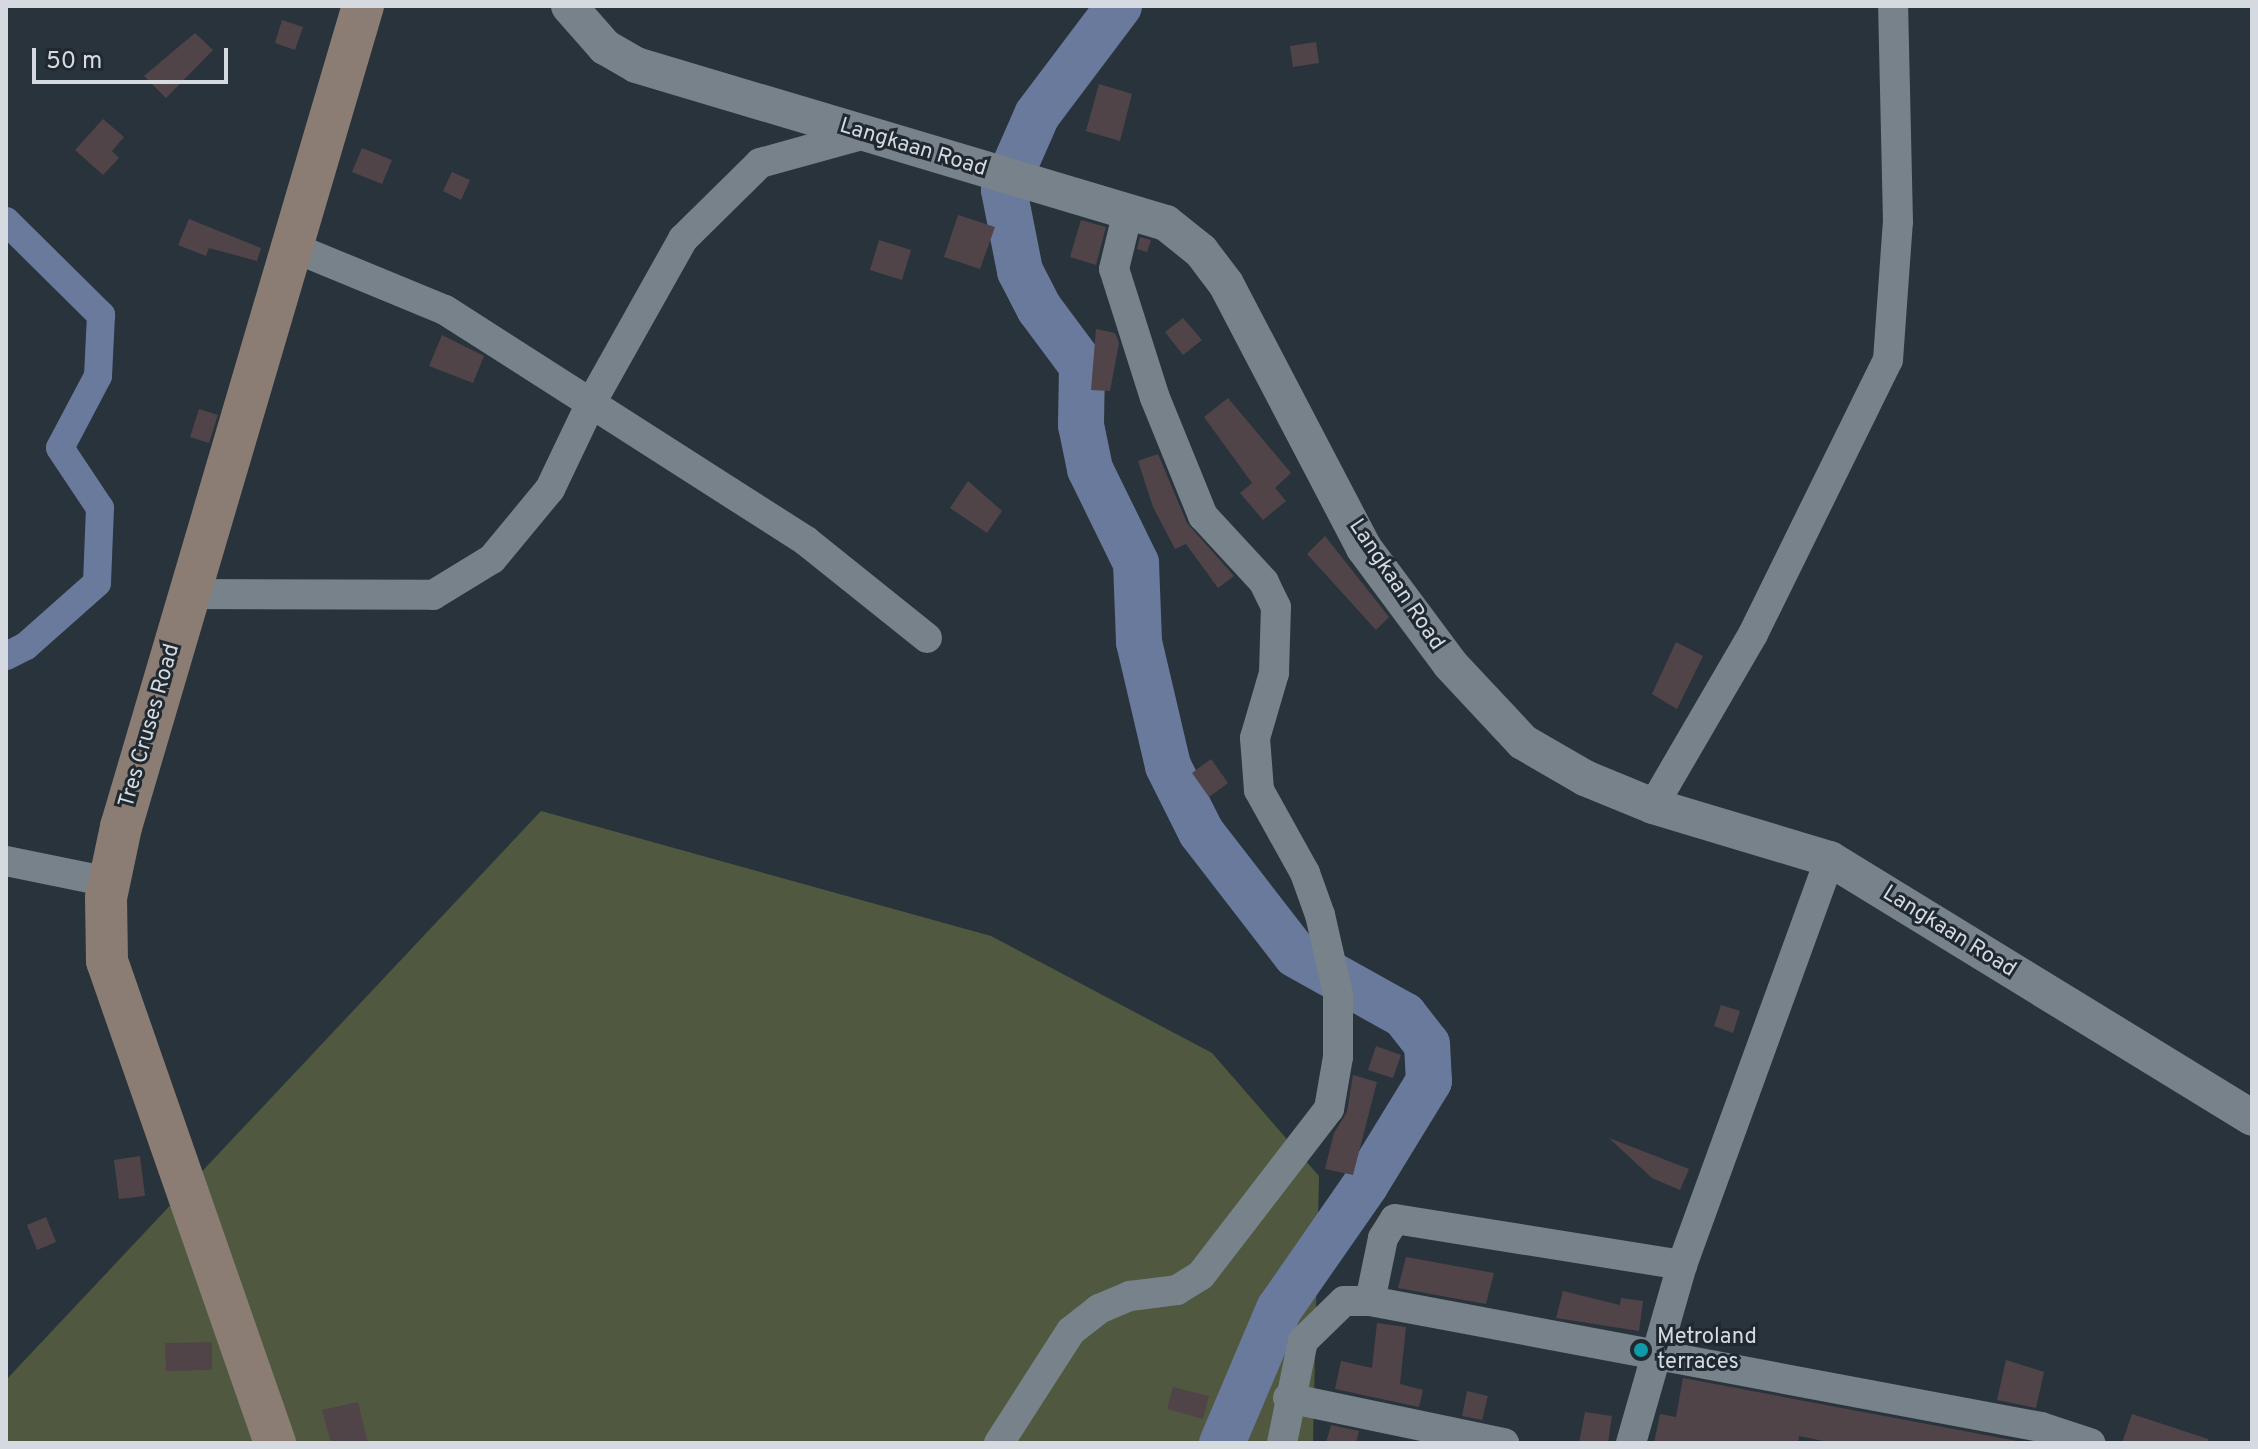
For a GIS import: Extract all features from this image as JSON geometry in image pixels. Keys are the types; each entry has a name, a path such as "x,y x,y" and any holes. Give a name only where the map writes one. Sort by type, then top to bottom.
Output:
{"main road":[{"name":"Tres Cruses Road","path":"275,1443 107,961 109,882 189,594 363,6"}],"street":[{"name":"Langkaan Road","path":"569,6 605,47 636,65 1061,189 1166,223 1201,251 1226,284 1364,548 1450,664 1523,742 1585,778 1653,806 1830,859 2252,1118"},
{"path":"1653,806 1753,634 1888,360 1898,222 1893,6"},
{"path":"189,594 433,595 492,559 550,489 591,403 683,239 760,163 865,134"},
{"path":"999,1443 1071,1331 1099,1309 1130,1296 1177,1290 1201,1275 1329,1109 1338,1057 1338,994 1320,915 1305,873 1259,790 1255,738 1274,673 1276,607 1264,582 1203,516 1155,398 1114,269 1128,211"},
{"path":"292,247 445,310 806,541 927,638"},
{"path":"1631,1443 1660,1354 1682,1265 1830,859"},
{"path":"6,861 109,882"},
{"path":"1370,1301 1383,1238 1395,1219 1682,1265"},
{"path":"1282,1443 1288,1398 1303,1341 1344,1301 1370,1301 1660,1354 2090,1443"},
{"path":"1288,1398 1504,1443"}],"green space":[{"path":"541,811 991,936 1212,1053 1319,1176 1313,1443 6,1443 6,1380"}],"building":[{"path":"282,20 303,27 295,50 275,43"},
{"path":"195,33 213,50 166,98 144,76"},
{"path":"1316,42 1319,63 1293,67 1290,46"},
{"path":"1099,84 1132,94 1120,141 1086,131"},
{"path":"103,119 124,137 112,151 119,158 103,175 75,150"},
{"path":"362,148 392,160 382,184 352,172"},
{"path":"452,172 470,180 461,200 443,191"},
{"path":"958,215 995,227 980,269 944,257"},
{"path":"189,219 261,248 257,261 209,248 206,256 178,245"},
{"path":"1081,220 1106,227 1096,265 1070,257"},
{"path":"1140,237 1151,240 1147,252 1137,249"},
{"path":"879,240 911,250 902,280 870,270"},
{"path":"1183,318 1202,340 1183,355 1165,332"},
{"path":"1096,329 1115,333 1119,343 1110,391 1091,390"},
{"path":"442,335 484,356 473,383 429,366"},
{"path":"1228,398 1291,473 1275,488 1286,501 1263,520 1240,493 1252,483 1204,417"},
{"path":"199,409 218,415 209,443 190,437"},
{"path":"1158,454 1187,523 1234,576 1218,588 1186,544 1175,549 1153,507 1138,461"},
{"path":"968,481 1002,511 987,533 950,508"},
{"path":"1325,536 1389,617 1376,630 1307,554"},
{"path":"1676,642 1703,656 1677,709 1652,694"},
{"path":"1211,759 1228,783 1209,797 1192,773"},
{"path":"1721,1005 1740,1011 1733,1033 1714,1026"},
{"path":"1376,1046 1401,1055 1393,1078 1368,1070"},
{"path":"1353,1075 1377,1082 1353,1175 1325,1169 1334,1133 1347,1112"},
{"path":"1609,1138 1689,1169 1680,1190 1652,1178"},
{"path":"140,1156 145,1196 119,1199 114,1160"},
{"path":"46,1217 56,1242 37,1250 27,1225"},
{"path":"1406,1257 1494,1273 1486,1304 1398,1288"},
{"path":"1563,1291 1620,1305 1621,1298 1643,1301 1639,1331 1556,1318"},
{"path":"1377,1323 1406,1327 1400,1384 1423,1390 1419,1407 1335,1389 1341,1361 1372,1368"},
{"path":"212,1342 212,1370 166,1371 165,1343"},
{"path":"2006,1360 2044,1372 2036,1408 1997,1400"},
{"path":"1683,1378 2028,1443 1833,1443 1799,1436 1798,1443 1654,1443 1660,1414 1676,1417"},
{"path":"1173,1387 1209,1396 1203,1419 1167,1409"},
{"path":"1467,1391 1488,1396 1482,1420 1462,1416"},
{"path":"358,1402 368,1443 331,1443 322,1410"},
{"path":"1585,1412 1612,1416 1608,1443 1579,1443"},
{"path":"2132,1414 2208,1439 2208,1443 2122,1443"},
{"path":"1331,1425 1359,1431 1356,1443 1326,1443"}],"waterway":[{"path":"1119,6 1037,115 1004,190 1020,271 1039,308 1082,366 1081,425 1090,469 1136,563 1139,642 1168,766 1201,832 1296,955 1404,1015 1427,1044 1429,1081 1366,1184 1279,1309 1222,1443"},
{"path":"6,221 101,315 98,376 60,448 100,508 97,583 26,646 6,656"}],"place":[{"name":"Metroland terraces","path":"1641,1350"}]}
